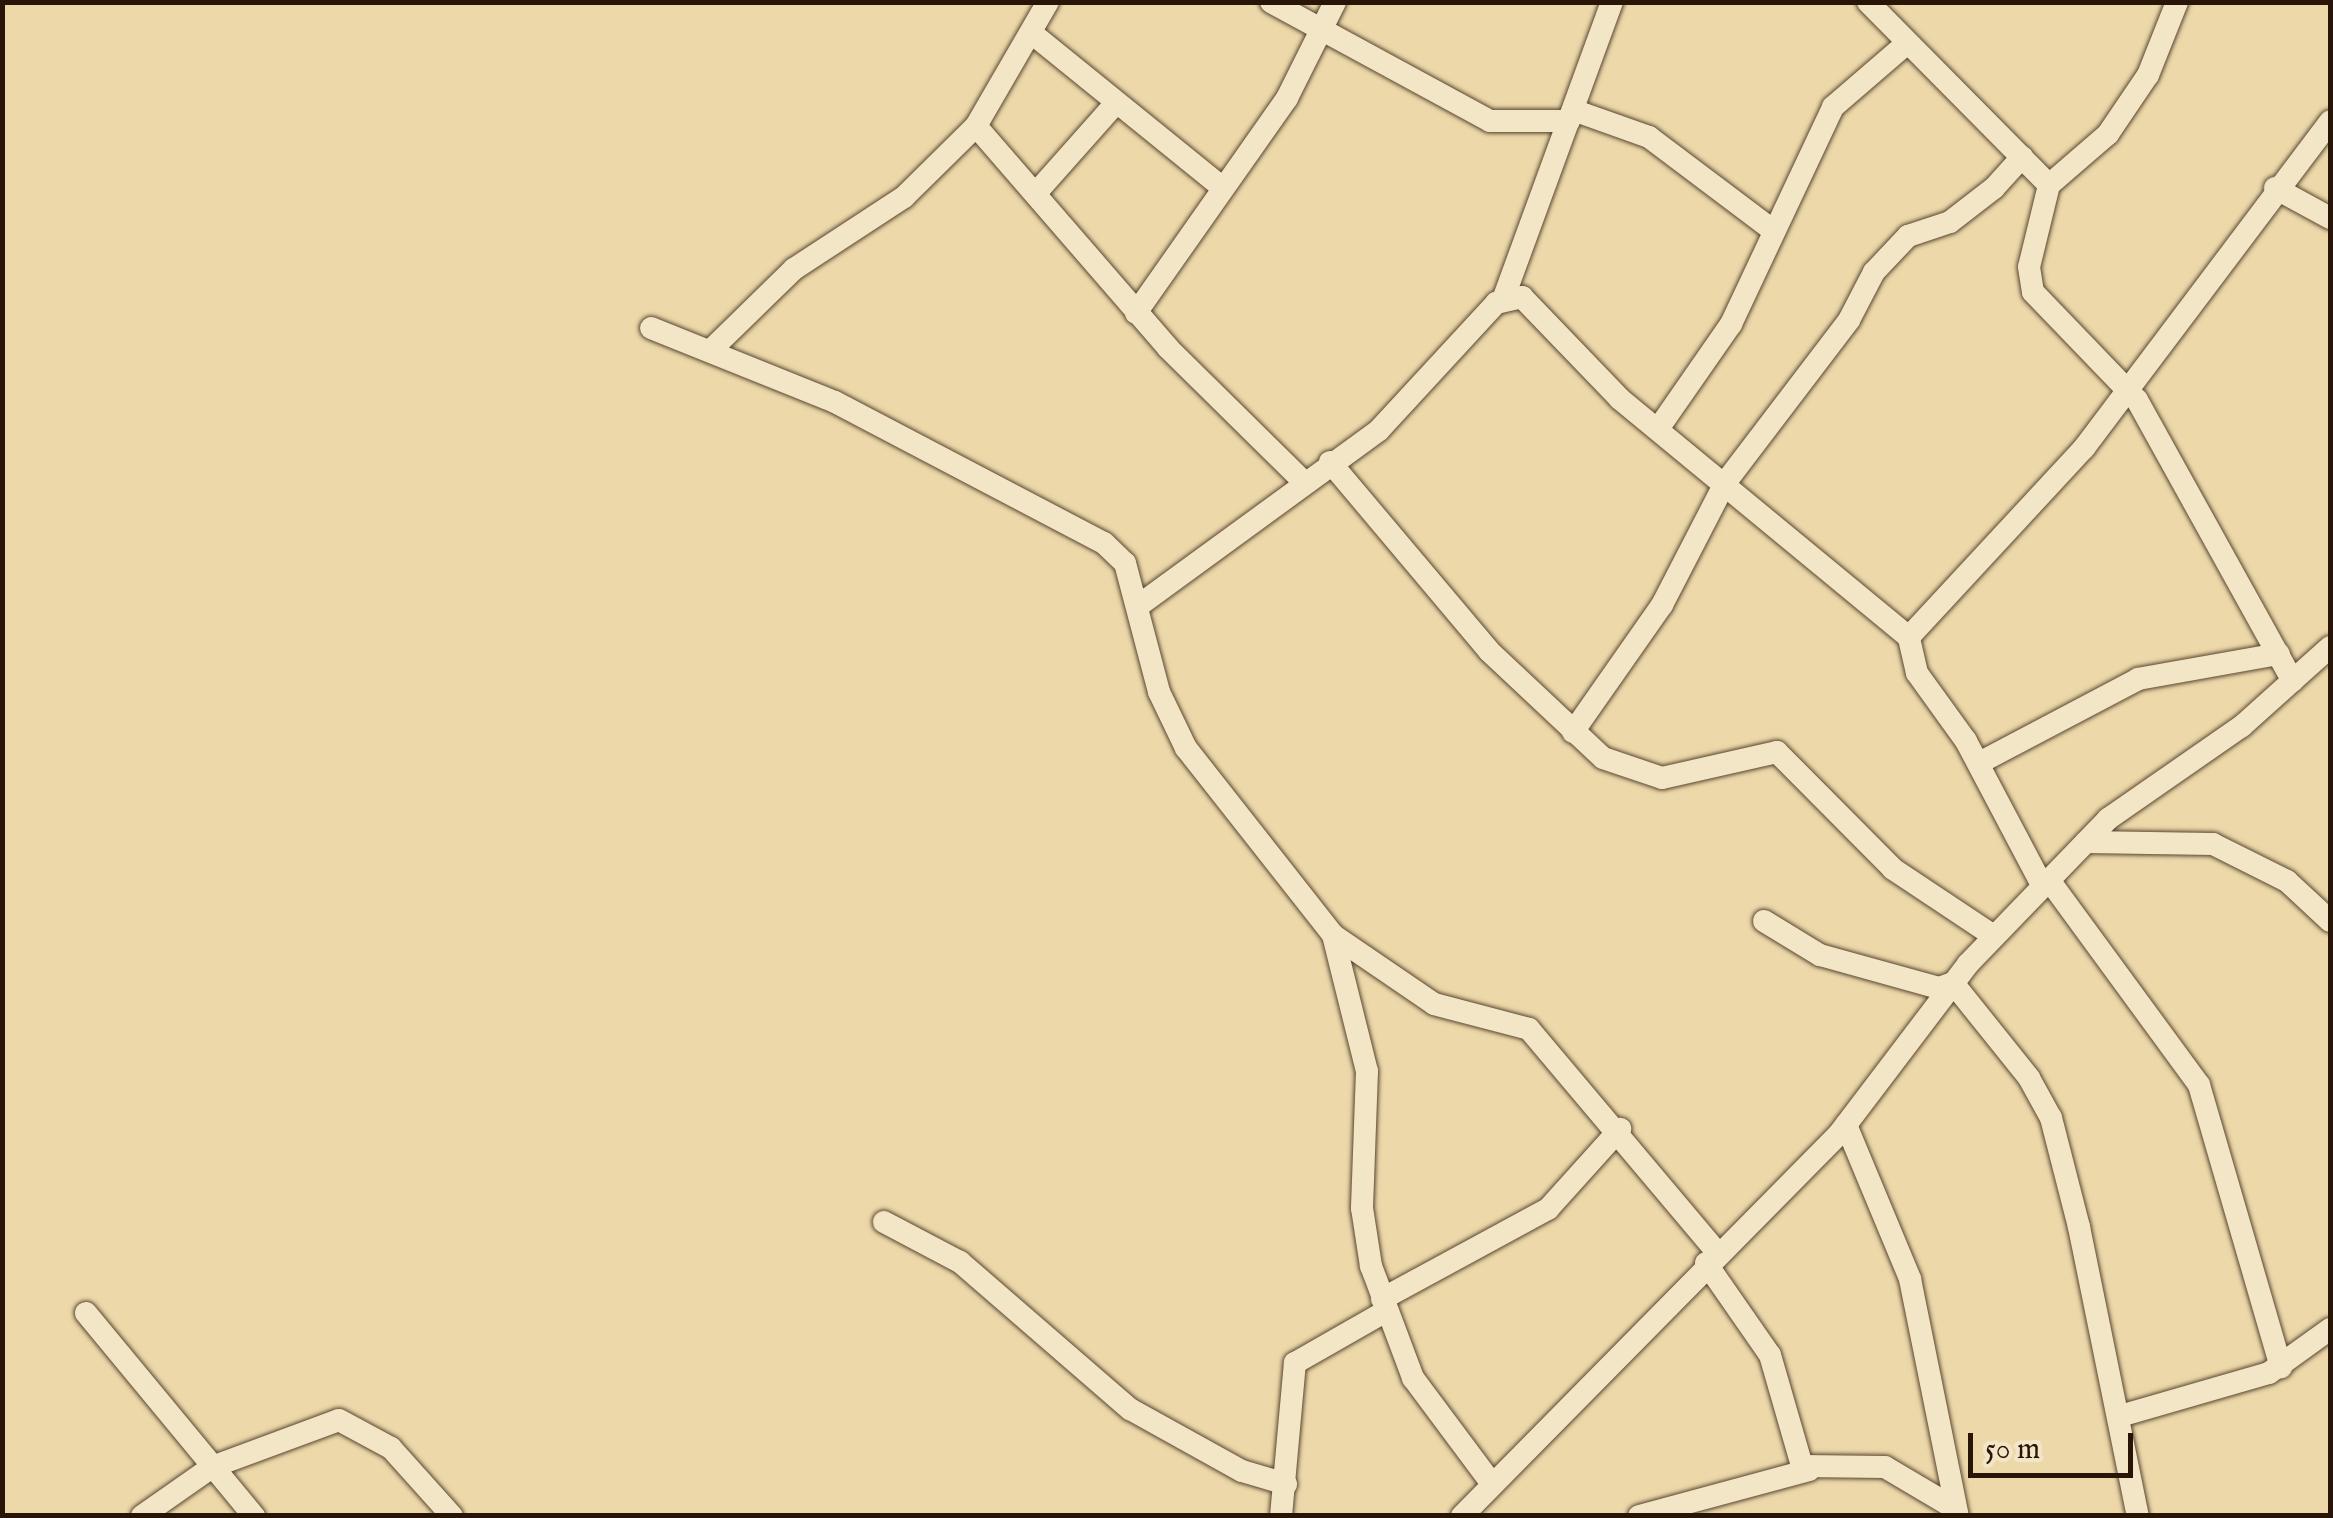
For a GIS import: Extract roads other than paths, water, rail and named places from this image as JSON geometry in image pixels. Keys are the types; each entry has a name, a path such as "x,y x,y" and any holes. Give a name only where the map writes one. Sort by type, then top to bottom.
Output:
{"street":[{"path":"712,349 794,269 904,197 976,126 1034,35 1048,2"},
{"path":"1272,2 1326,28 1490,121 1571,116 1649,136 1770,228"},
{"path":"1136,312 1223,188 1326,28 1334,2"},
{"path":"1138,606 1302,480 1380,430 1504,297 1612,2"},
{"path":"2178,2 2148,75 2108,134 2049,185 2030,267 2033,292 2128,391 2188,479 2292,681"},
{"path":"1877,6 1906,44 2049,185"},
{"path":"1034,35 1114,104 1223,188"},
{"path":"1658,428 1731,324 1770,228 1833,107 1906,44"},
{"path":"1036,193 1114,104"},
{"path":"1908,638 2128,391 2275,188 2330,121"},
{"path":"976,126 1136,312 1302,480"},
{"path":"1573,732 1662,605 1725,482 1849,320 1874,272 1908,236 1950,222 1994,188 2022,157"},
{"path":"2275,188 2330,218"},
{"path":"1504,297 1542,312 1658,428 1908,638 1916,672 1979,763 2046,883 2199,1084 2280,1367"},
{"path":"651,328 712,349 1104,543 1125,563 1159,692 1186,748 1333,934 1434,1004 1529,1029 1620,1129 1712,1257 1770,1355 1794,1449 1809,1470"},
{"path":"1330,462 1451,609 1603,758 1662,778 1777,752 1893,869 1994,936"},
{"path":"1462,1516 1846,1124 1953,984 2086,842 2330,648"},
{"path":"1979,763 2138,679 2279,654"},
{"path":"2086,842 2213,844 2287,881 2330,920"},
{"path":"1764,921 1820,955 1939,988 1953,984"},
{"path":"1333,934 1368,1071 1362,1208 1384,1305 1413,1378 1492,1484"},
{"path":"1953,984 2051,1118 2120,1416 2138,1516"},
{"path":"1846,1124 1910,1278 1957,1512"},
{"path":"1280,1516 1295,1363 1384,1305 1548,1209 1620,1129"},
{"path":"884,1222 960,1262 1130,1409 1242,1471 1286,1484"},
{"path":"86,1313 254,1516"},
{"path":"2120,1416 2280,1367 2330,1329"},
{"path":"142,1516 212,1466 339,1420 390,1448 452,1516"},
{"path":"1639,1516 1809,1470 1884,1466 1957,1512"}]}
